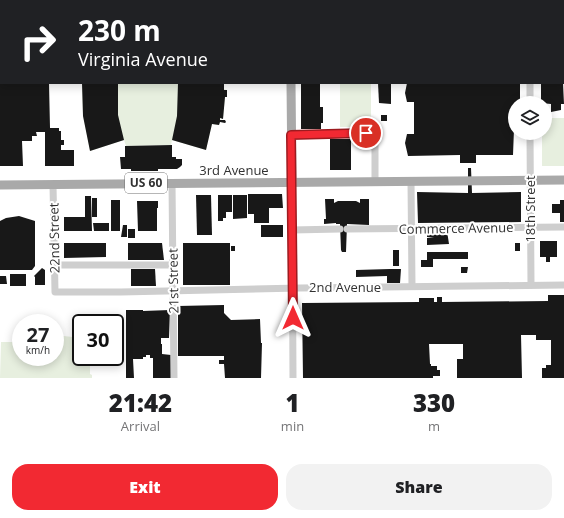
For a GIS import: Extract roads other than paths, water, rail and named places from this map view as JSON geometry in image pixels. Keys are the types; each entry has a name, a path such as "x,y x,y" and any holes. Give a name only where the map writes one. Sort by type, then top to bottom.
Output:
{"main road":[{"path":"291,84 292,182"},
{"name":"3rd Avenue","path":"0,185 564,180"}],"street":[{"path":"530,84 530,96"},
{"path":"291,135 370,134 375,142 375,181"},
{"name":"18th Street","path":"530,140 531,286"},
{"path":"411,181 412,286"},
{"path":"292,182 293,378"},
{"name":"21st Street","path":"172,183 174,378"},
{"name":"22nd Street","path":"53,184 55,292"},
{"name":"Commerce Avenue","path":"292,230 564,227"},
{"path":"54,265 172,264"},
{"name":"2nd Avenue","path":"55,292 564,285"}]}
